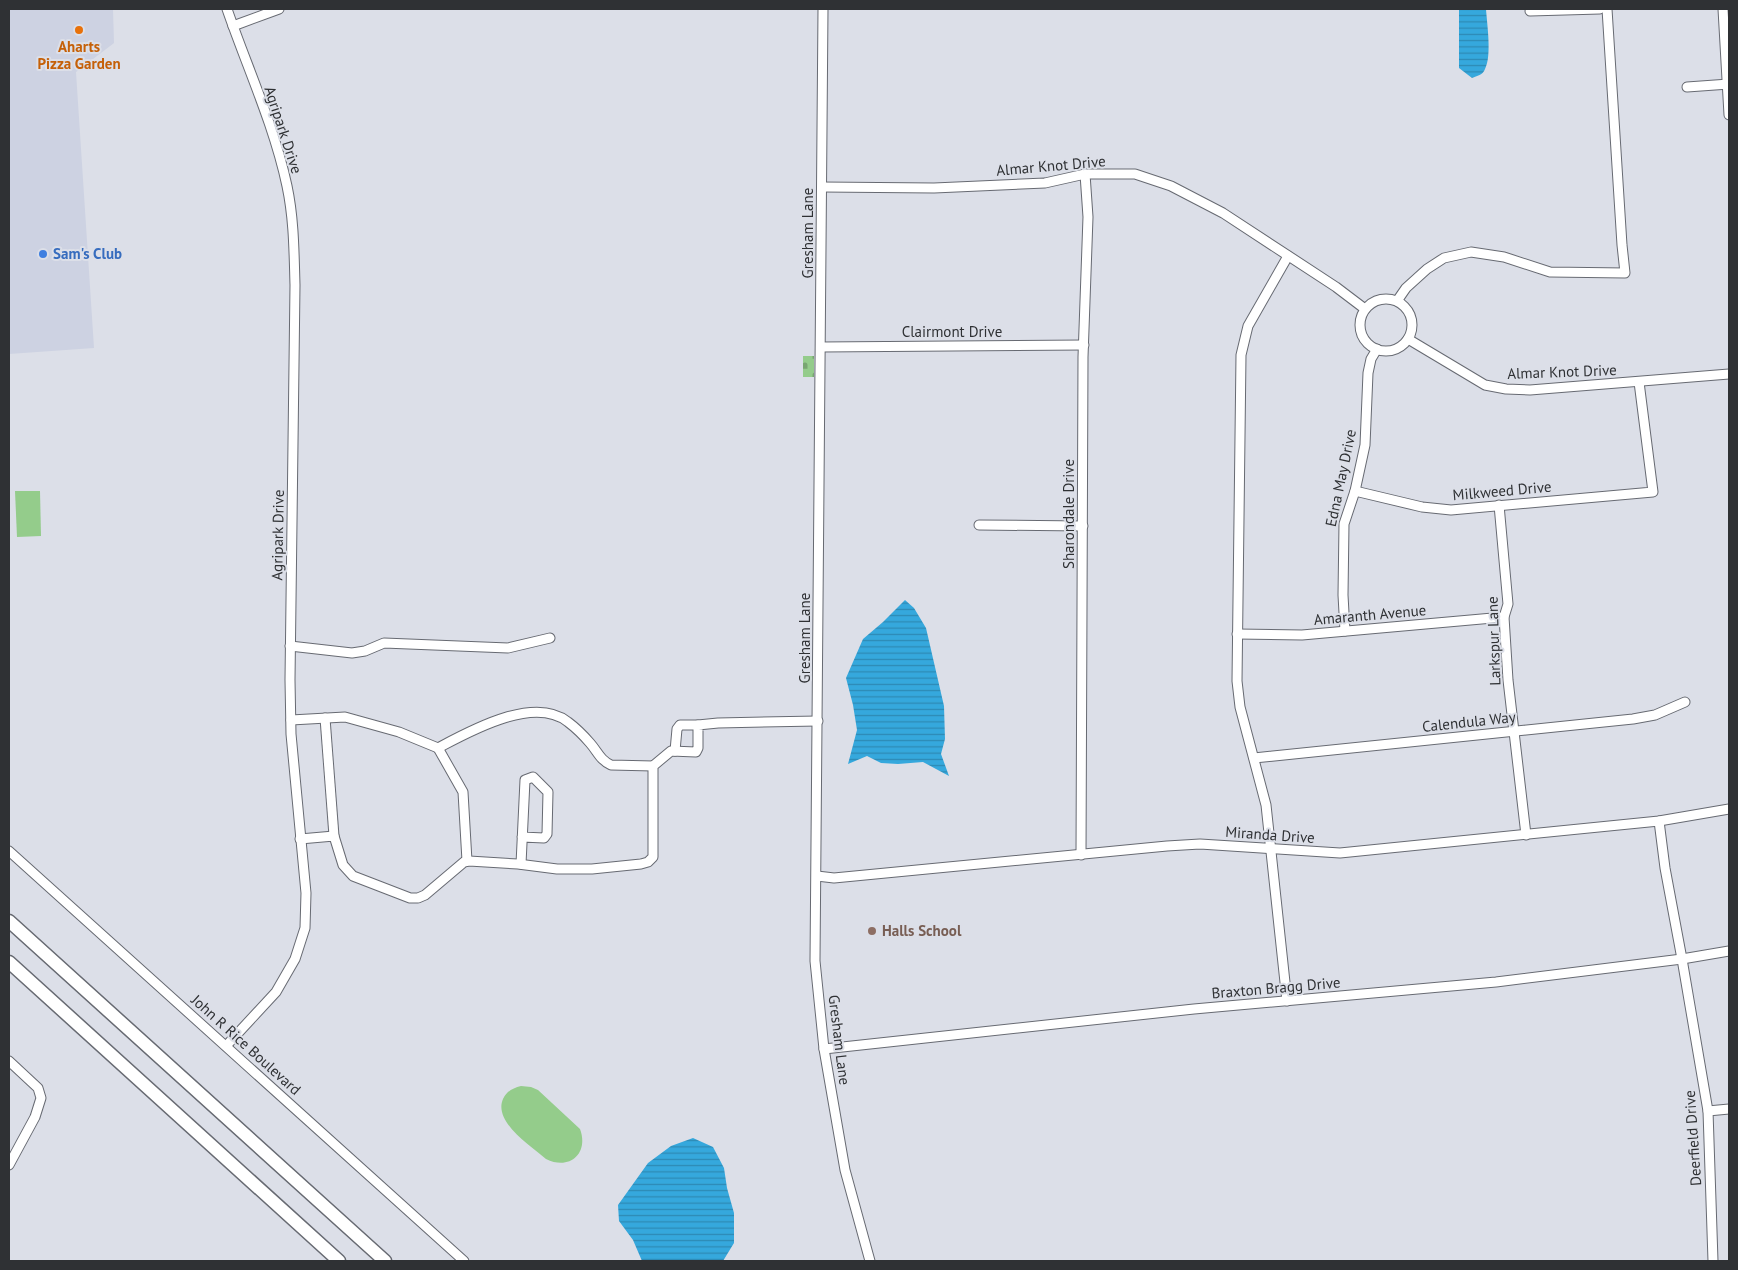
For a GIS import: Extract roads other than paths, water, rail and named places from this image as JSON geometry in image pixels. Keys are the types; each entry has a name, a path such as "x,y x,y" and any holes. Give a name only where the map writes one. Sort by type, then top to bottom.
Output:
{"highway":[{"path":"9,921 385,1261"},
{"path":"9,962 339,1261"}],"street":[{"name":"Agripark Drive","path":"226,9 276,142 287,187 294,234 291,720 306,893 305,928 295,959 276,992 226,1046"},
{"path":"232,26 279,9"},
{"name":"Gresham Lane","path":"823,9 815,961 824,1049 844,1170 870,1261"},
{"path":"1530,11 1600,9"},
{"path":"1397,301 1406,288 1444,258 1471,252 1504,257 1550,272 1625,273 1607,9"},
{"path":"1723,9 1729,114"},
{"path":"1687,87 1728,84"},
{"name":"Almar Knot Drive","path":"822,187 934,188 1026,184 1085,174 1135,174 1171,186 1223,213 1336,287 1365,309"},
{"name":"Sharondale Drive","path":"1081,855 1084,345 1088,217 1085,174"},
{"path":"1287,1001 1266,805 1240,707 1237,681 1241,355 1248,326 1288,256"},
{"path":"1382,299 1397,301 1407,309 1410,316 1411,331 1408,339 1401,346 1393,350 1377,349 1364,340 1361,333 1360,324 1365,309 1373,302 1382,299"},
{"name":"Almar Knot Drive","path":"1408,339 1485,385 1495,387 1530,390 1729,374"},
{"name":"Clairmont Drive","path":"821,347 1084,345"},
{"name":"Edna May Drive","path":"1345,631 1342,536 1355,491 1365,445 1368,373 1371,360 1377,349"},
{"name":"Milkweed Drive","path":"1355,491 1438,509 1498,506 1653,492 1639,382"},
{"name":"Larkspur Lane","path":"1498,506 1508,604 1504,617 1508,680 1526,835"},
{"path":"979,525 1083,526"},
{"name":"Amaranth Avenue","path":"1238,634 1302,635 1504,617"},
{"path":"290,646 352,653 365,651 384,644 508,648 550,638"},
{"name":"Calendula Way","path":"1254,758 1655,715 1685,702"},
{"path":"438,748 483,724 506,716 538,712 552,714 568,722 591,744 605,762 611,765 653,766 671,751 696,752 698,748 698,725"},
{"path":"291,720 344,717 400,732 438,748 463,792 467,861"},
{"path":"325,718 334,836 337,851 343,864 353,876 410,898 418,898 424,895 467,861 521,864 557,869 592,869 648,862 653,857 653,766"},
{"path":"675,751 680,726 718,723 818,721"},
{"path":"521,864 522,837 526,780 533,777 548,792 547,834 544,838 522,837"},
{"name":"Miranda Drive","path":"816,876 834,878 1200,844 1340,853 1659,821 1725,809"},
{"name":"Deerfield Drive","path":"1659,821 1670,896 1708,1111 1713,1261"},
{"path":"300,839 334,836"},
{"name":"John R Rice Boulevard","path":"9,851 464,1261"},
{"name":"Braxton Bragg Drive","path":"824,1049 1194,1009 1496,982 1682,959 1729,951"},
{"path":"9,1061 38,1088 40,1098 34,1116 9,1164"},
{"path":"1708,1111 1729,1109"}],"water":[{"path":"1459,9 1486,9 1487,63 1483,73 1472,78 1459,68"},
{"path":"905,600 914,608 926,628 944,706 945,739 941,754 949,776 923,762 881,763 867,756 848,764 857,730 846,678 863,639"},
{"path":"693,1138 713,1147 724,1168 734,1213 734,1243 723,1261 642,1261 633,1240 619,1221 618,1205 648,1163 671,1146"}],"place":[{"name":"Aharts Pizza Garden","path":"79,30"},
{"name":"Sam's Club","path":"43,254"},
{"name":"Halls School","path":"872,931"}]}
